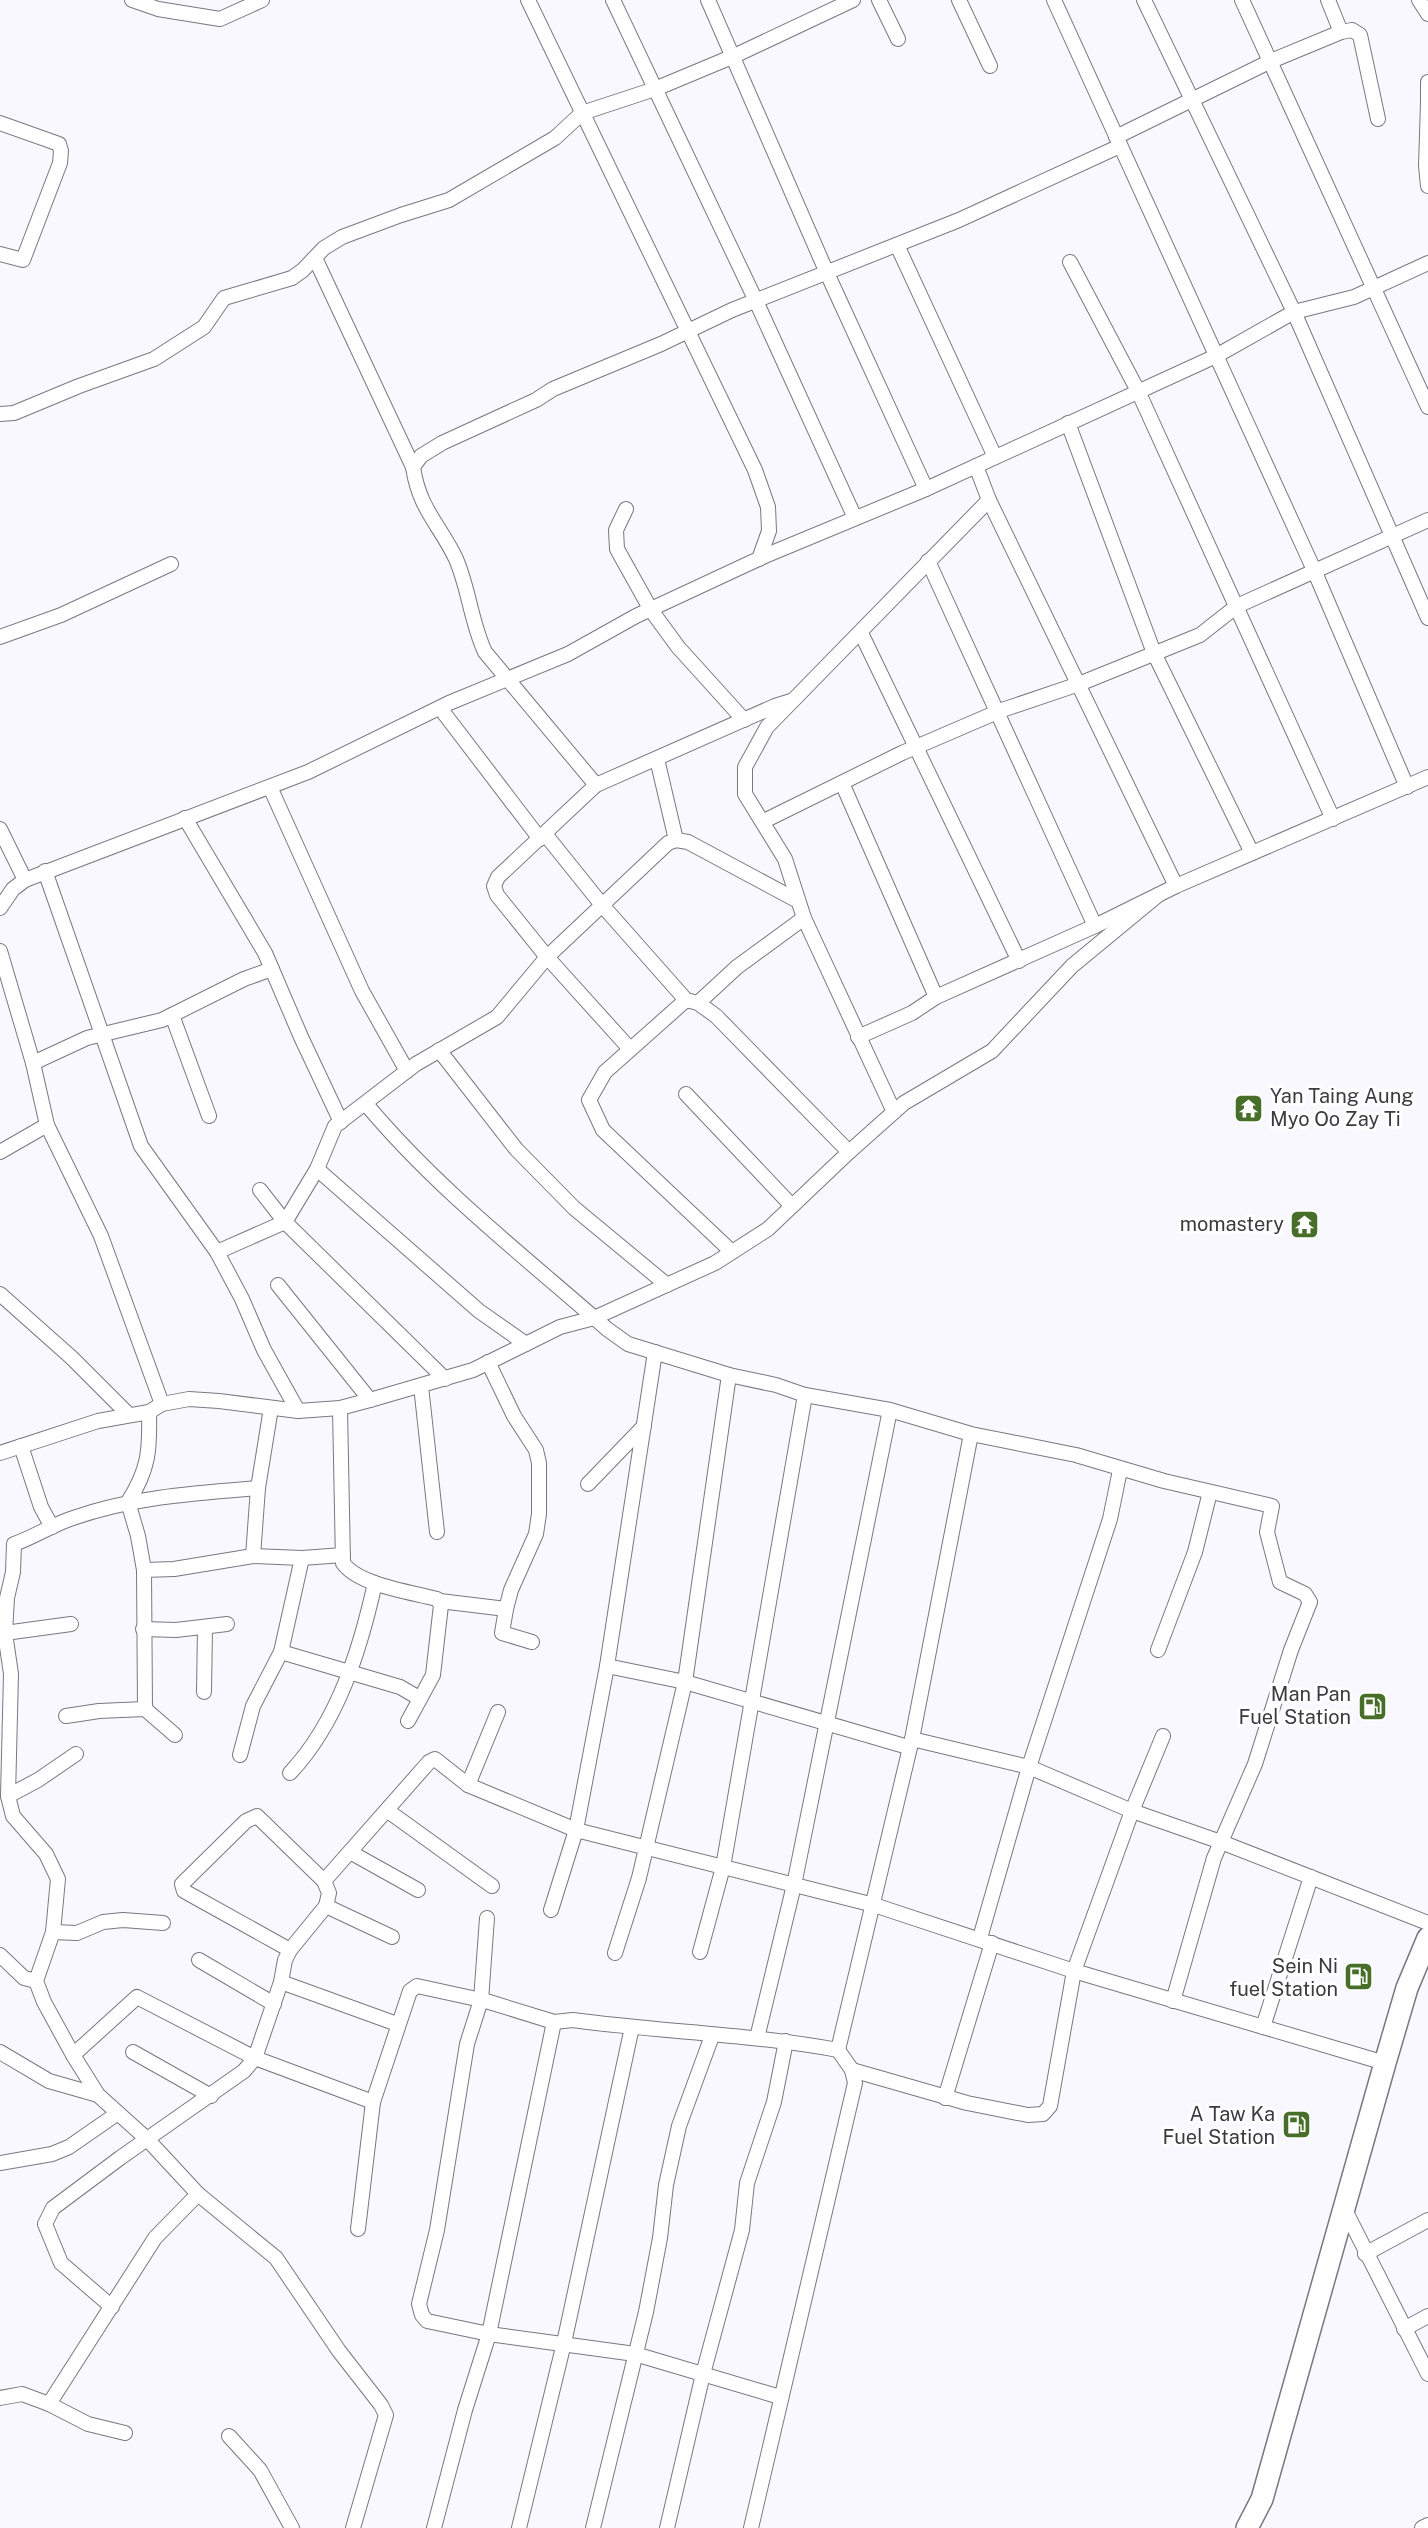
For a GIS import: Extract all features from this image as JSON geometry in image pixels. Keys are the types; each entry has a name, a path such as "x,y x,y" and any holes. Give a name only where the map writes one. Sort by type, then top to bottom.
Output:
{"main road":[{"path":"1247,2528 1262,2499 1407,1988 1428,1938"}],"street":[{"path":"132,0 179,6 220,19 262,0"},
{"path":"528,0 754,470 768,507 769,531 759,559"},
{"path":"613,0 756,301 855,518"},
{"path":"708,0 827,273 926,489"},
{"path":"0,414 15,413 79,386 154,359 204,327 224,298 292,278 324,248 342,237 448,200 555,138 582,113 654,89 734,56 853,0"},
{"path":"879,0 898,39"},
{"path":"959,0 990,66"},
{"path":"1054,0 1314,570 1407,787"},
{"path":"1144,0 1294,312 1428,618"},
{"path":"1242,0 1428,407"},
{"path":"1328,0 1341,32"},
{"path":"1419,0 1428,14"},
{"path":"413,467 421,456 442,443 536,400 553,389 756,301 959,220 1118,142 1190,99 1270,61 1341,32 1352,30 1360,35 1378,119"},
{"path":"1428,82 1425,166 1428,186"},
{"path":"0,123 59,144 62,151 60,163 23,260 0,254"},
{"path":"897,244 995,457"},
{"path":"315,258 413,467 415,480 428,514 455,558 468,597 475,631 485,652 596,785"},
{"path":"1070,262 1138,391 1333,819"},
{"path":"0,908 6,887 308,772 440,708 568,654 651,610 759,559 926,489 1216,357 1294,312 1354,297 1428,263"},
{"path":"1068,423 1154,654 1252,853"},
{"path":"976,466 984,481 989,500 1176,886"},
{"path":"894,1112 804,918 785,859 764,821 745,794 745,767 767,727 989,500"},
{"path":"626,509 616,531 617,549 651,610 678,648 744,720"},
{"path":"764,821 916,747 997,712 1080,684 1200,635 1237,606 1428,520"},
{"path":"928,561 1095,926"},
{"path":"0,637 61,615 171,564"},
{"path":"861,633 1019,961"},
{"path":"630,1050 547,957 497,895 494,886 498,877 596,785 795,699"},
{"path":"440,708 542,837 602,905 692,1002 716,1016 849,1152"},
{"path":"657,759 676,840"},
{"path":"858,1037 912,1013 936,997 1095,926 1176,886 1428,777"},
{"path":"842,783 936,997"},
{"path":"270,787 362,991 407,1071"},
{"path":"184,818 265,953 341,1122"},
{"path":"0,829 25,880"},
{"path":"217,1252 285,1222 317,1169 335,1126 407,1071 497,1017 547,957 668,843 676,840 688,842 798,901"},
{"path":"45,871 141,1146 217,1252 242,1299 264,1350 298,1411"},
{"path":"0,1453 98,1421 149,1412 162,1404 189,1399 298,1411 340,1408 473,1370 560,1327 594,1318 715,1263 768,1229 904,1103 992,1051 1072,966 1158,895"},
{"path":"732,1252 603,1130 589,1100 605,1072 630,1050 804,918"},
{"path":"0,951 33,1064 47,1125 101,1236 162,1404"},
{"path":"33,1064 87,1038 162,1020 244,979 272,969"},
{"path":"172,1015 209,1116"},
{"path":"439,1050 516,1149 574,1208 667,1285"},
{"path":"686,1094 792,1206"},
{"path":"366,1104 394,1137 445,1189 594,1318 628,1344 729,1375 776,1385 805,1395 890,1410 972,1434 1076,1455 1120,1470 1272,1506 1267,1532 1280,1582 1305,1594 1310,1602 1291,1650 1255,1764 1214,1858 1173,2001"},
{"path":"0,1152 47,1125"},
{"path":"317,1169 479,1311 526,1344"},
{"path":"260,1190 285,1222 445,1378"},
{"path":"278,1285 370,1400"},
{"path":"0,1295 72,1358 128,1414"},
{"path":"551,1910 576,1830 607,1666 655,1352"},
{"path":"488,1362 514,1416 537,1450 539,1514 536,1534 511,1590 502,1633 532,1642"},
{"path":"615,1953 647,1846 685,1682 729,1375"},
{"path":"421,1386 438,1532"},
{"path":"700,1952 723,1867 750,1701 805,1395"},
{"path":"253,1556 258,1488 271,1408"},
{"path":"340,1408 343,1563 348,1571 375,1583 440,1601 506,1609"},
{"path":"757,2038 794,1885 890,1410"},
{"path":"145,1709 144,1570 138,1536 128,1502 141,1482 150,1449 149,1412"},
{"path":"588,1484 644,1426"},
{"path":"838,2050 874,1905 910,1743 972,1434"},
{"path":"21,1446 41,1507 52,1527"},
{"path":"945,2098 1029,1767 1110,1519 1120,1470"},
{"path":"0,1547 14,1544 72,1518 128,1502 198,1492 258,1488"},
{"path":"1158,1650 1195,1552 1210,1492"},
{"path":"14,1544 13,1572 5,1633 11,1674 3,1779 13,1816 46,1854 58,1879 53,1932 36,1982 44,2002 73,2055 98,2095 148,2140 198,2194 276,2258 339,2351 381,2405 386,2415 353,2528"},
{"path":"144,1570 174,1569 253,1556 302,1558 344,1555"},
{"path":"240,1755 253,1706 281,1652 302,1558"},
{"path":"290,1773 319,1735 350,1672 375,1583"},
{"path":"408,1721 433,1675 441,1617 440,1601"},
{"path":"5,1633 70,1623"},
{"path":"143,1629 176,1630 227,1624"},
{"path":"204,1692 205,1627"},
{"path":"281,1652 400,1687 419,1698"},
{"path":"607,1666 685,1682 825,1723 1029,1767 1132,1811 1221,1842 1428,1923"},
{"path":"66,1716 99,1711 145,1709 175,1735"},
{"path":"468,1785 498,1712"},
{"path":"852,2070 945,2098 1028,2115 1043,2114 1050,2106 1074,1971 1132,1811 1163,1736"},
{"path":"8,1796 38,1780 75,1754"},
{"path":"324,1881 388,1811 429,1761 435,1759 468,1785 576,1830 647,1846 874,1905 986,1940 1074,1971 1385,2063"},
{"path":"388,1811 492,1886"},
{"path":"112,2307 61,2263 45,2224 53,2208 244,2071 255,2058 281,1982 285,1960 290,1950 326,1906 329,1893 324,1881 257,1816 246,1821 182,1884 184,1892 290,1950"},
{"path":"350,1852 418,1890"},
{"path":"1263,2027 1311,1877"},
{"path":"326,1906 392,1937"},
{"path":"488,1918 482,2001 467,2044 437,2229 419,2304 422,2315 428,2321 489,2334 635,2354 780,2397"},
{"path":"53,1932 76,1933 102,1922 123,1920 164,1923"},
{"path":"0,1955 24,1978 36,1982"},
{"path":"199,1960 274,2004"},
{"path":"281,1982 397,2024"},
{"path":"358,2229 373,2102 397,2024 410,1991 417,1986 482,2001 554,2022 573,2020 712,2036 757,2038 838,2050 852,2070 855,2083 751,2528"},
{"path":"73,2055 137,1997 255,2058 373,2102"},
{"path":"434,2528 465,2410 489,2334 554,2022"},
{"path":"519,2528 564,2343 632,2027"},
{"path":"593,2528 660,2238 666,2185 679,2126 712,2036"},
{"path":"667,2528 702,2374 742,2230 747,2183 774,2102 786,2041"},
{"path":"0,2052 49,2081 98,2095"},
{"path":"133,2052 211,2096"},
{"path":"0,2163 52,2154 69,2147 118,2113"},
{"path":"49,2404 155,2238 198,2194"},
{"path":"1345,2210 1428,2374"},
{"path":"1365,2253 1428,2220"},
{"path":"1404,2329 1428,2316"},
{"path":"0,2398 22,2394 49,2404 88,2424 124,2433"},
{"path":"229,2436 260,2470 292,2528"},
{"path":"1422,2528 1428,2525"}],"place":[{"name":"Yan Taing Aung Myo Oo Zay Ti","path":"1249,1108"},
{"name":"momastery","path":"1305,1224"},
{"name":"Man Pan Fuel Station","path":"1372,1706"},
{"name":"Sein Ni fuel Station","path":"1359,1977"},
{"name":"A Taw Ka Fuel Station","path":"1296,2125"}]}
